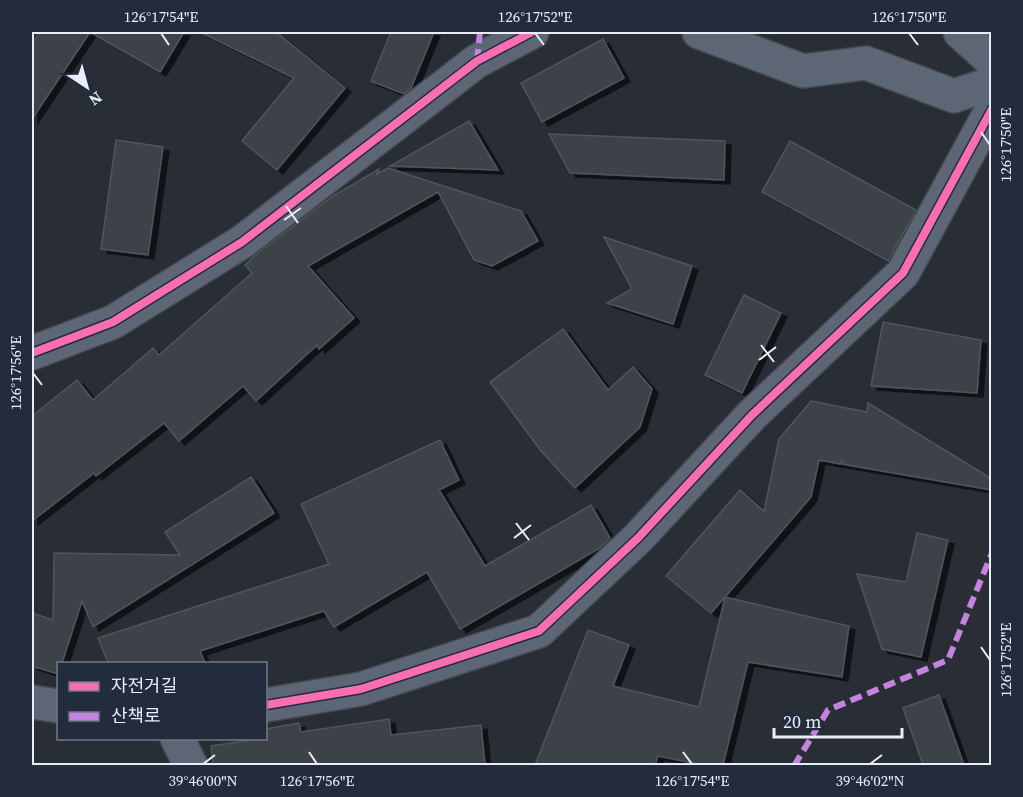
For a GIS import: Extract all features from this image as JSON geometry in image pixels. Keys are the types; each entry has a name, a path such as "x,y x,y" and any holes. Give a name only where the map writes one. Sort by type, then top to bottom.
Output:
{"street":[{"path":"32,353 113,322 242,242 477,61 532,32"},
{"path":"699,32 803,70 866,63 954,96 992,83"},
{"path":"960,32 992,61"},
{"path":"267,705 361,689 539,631 638,538 752,415 903,273 992,110"},
{"path":"32,702 57,706"},
{"path":"178,740 191,765"}],"building":[{"path":"40,32 90,32 32,119 32,44"},
{"path":"90,32 184,32 160,72"},
{"path":"200,32 276,32 345,88 277,170 242,141 294,78"},
{"path":"391,32 434,32 411,88 404,94 371,81"},
{"path":"603,39 624,78 542,122 521,83"},
{"path":"469,121 498,170 390,166"},
{"path":"549,134 725,141 724,180 570,173"},
{"path":"116,140 163,147 148,255 101,249"},
{"path":"790,141 916,210 888,261 762,192"},
{"path":"388,168 521,211 538,241 492,266 474,260 438,192 308,266 354,318 319,349 317,345 256,401 243,386 179,441 164,423 96,476 94,473 32,521 32,416 77,380 93,400 153,348 159,355 252,273 245,265 257,254 333,196 379,169 377,174"},
{"path":"604,237 692,266 673,324 607,303 632,289"},
{"path":"744,295 781,313 742,393 705,375"},
{"path":"883,322 981,340 977,393 871,386"},
{"path":"563,329 608,390 633,367 652,389 640,427 575,488 541,451 490,382"},
{"path":"811,401 867,412 868,403 992,479 992,490 842,464 842,461 840,464 819,460 811,497 711,613 666,576 740,490 764,511 779,439"},
{"path":"440,440 459,480 439,490 485,566 591,505 610,538 600,548 460,629 427,572 334,627 324,611 200,651 205,662 108,662 98,638 329,564 301,504"},
{"path":"251,477 274,513 93,627 82,601 62,662 57,662 57,674 32,666 32,613 53,620 54,553 180,555 165,532"},
{"path":"917,533 948,540 921,657 882,649 857,574 906,582"},
{"path":"725,597 849,626 842,677 748,662 723,765 703,765 658,756 655,765 535,765 588,630 629,645 613,686 699,707"},
{"path":"939,695 964,765 923,765 903,708"},
{"path":"389,719 391,735 481,725 485,765 213,765 211,746 267,740 267,729 299,723 301,732"}],"marked path":[{"path":"477,61 480,32"},
{"path":"794,766 828,710 948,660 992,553"}],"cycle path":[{"path":"32,353 113,322 242,242 477,61 532,32"},
{"path":"267,705 361,689 539,631 638,538 752,415 903,273 992,109"}]}
